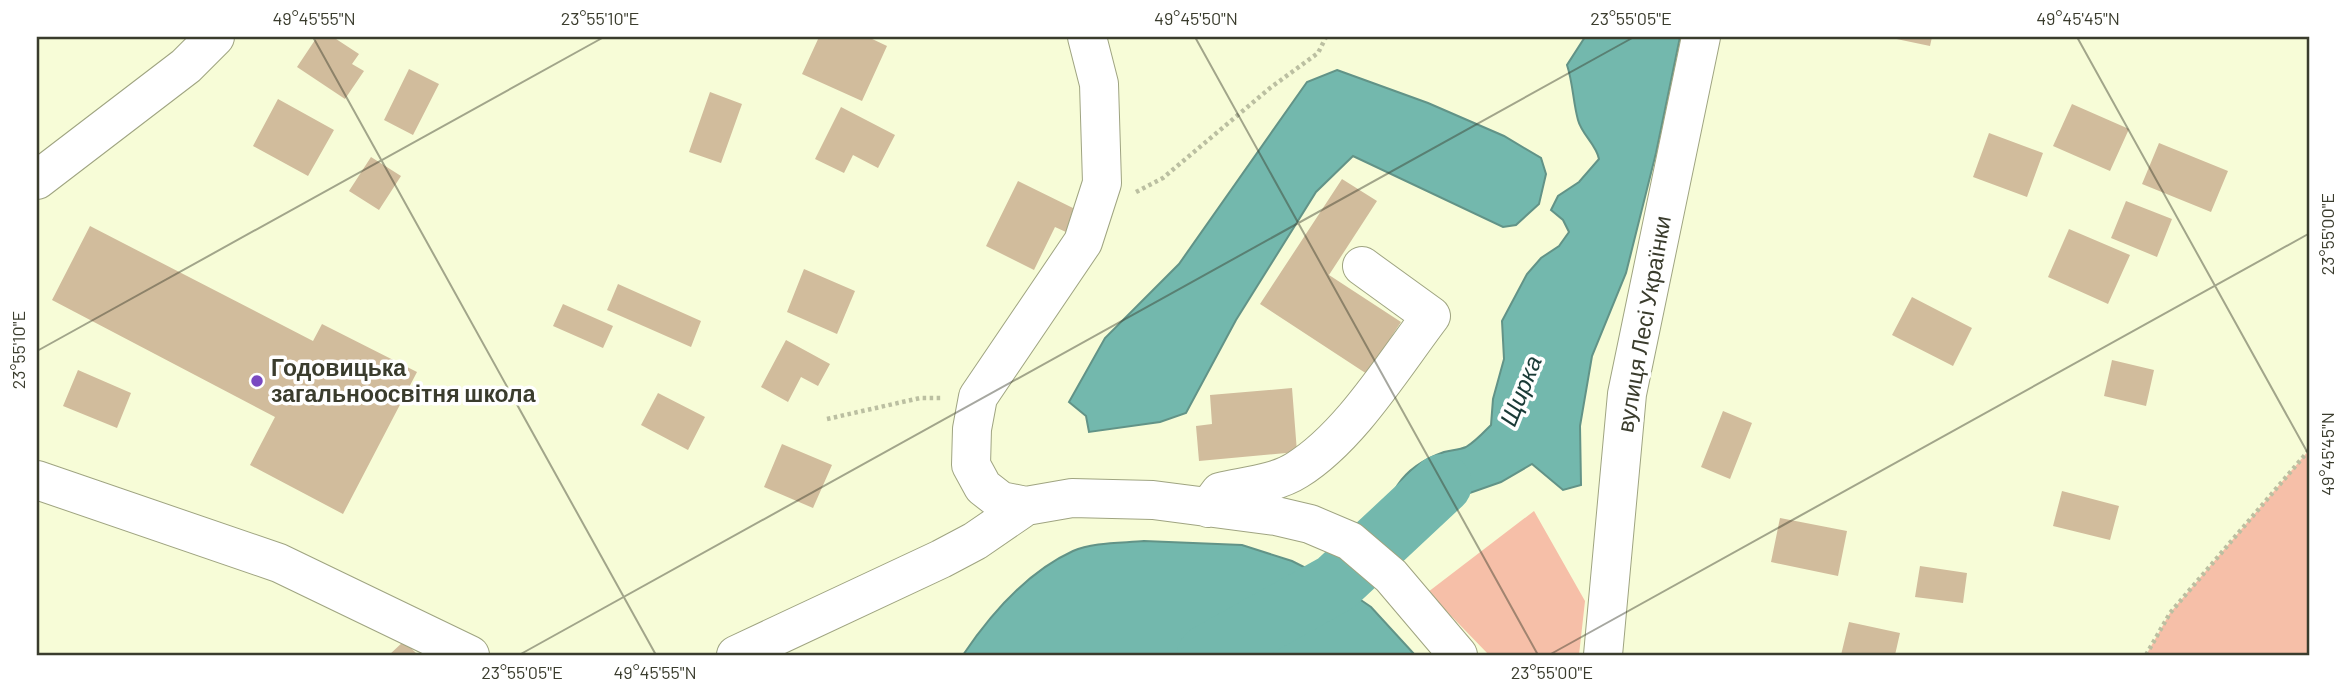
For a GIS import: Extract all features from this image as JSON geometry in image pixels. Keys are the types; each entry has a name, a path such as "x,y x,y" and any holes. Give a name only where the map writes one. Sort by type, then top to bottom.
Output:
{"street":[{"path":"37,180 186,66 215,37"},
{"path":"1087,37 1099,84 1101,183 1083,242 978,397 972,429 971,465 983,487 1001,501 1026,506 1072,498 1153,500 1276,516 1310,524 1350,541 1391,576 1458,655"},
{"name":"вулиця Лесі Українки","path":"1603,655 1627,394 1701,37"},
{"path":"1208,508 1220,492 1276,480 1312,458 1344,428 1431,316 1362,266"},
{"path":"37,480 279,563 470,655"},
{"path":"736,655 786,643 975,541 1026,506"}],"path":[{"path":"1092,214 1163,178 1270,88 1318,53 1326,37"},
{"path":"827,419 920,398 978,397"},
{"path":"2146,655 2170,613 2310,449"}],"shaded area":[{"path":"2310,449 2310,655 2146,655 2170,613"},
{"path":"1534,511 1585,601 1579,655 1489,655 1428,592"}],"water":[{"path":"1585,37 1680,37 1656,153 1626,273 1592,356 1580,426 1581,485 1563,490 1532,464 1501,482 1441,503 1412,541 1382,540 1387,510 1398,485 1406,475 1416,466 1444,452 1466,447 1491,425 1493,399 1504,359 1502,321 1527,274 1541,258 1559,246 1569,232 1563,220 1551,210 1558,196 1579,182 1599,159 1578,120 1567,65"},
{"path":"1337,70 1428,103 1504,136 1541,158 1546,174 1539,204 1516,225 1503,227 1353,156 1316,192 1236,320 1186,413 1160,422 1089,432 1086,416 1069,402 1105,338 1179,264 1307,82"},
{"path":"1144,541 1242,545 1292,561 1336,583 1371,607 1415,655 963,655 998,610 1040,570 1073,551 1089,546"}],"building":[{"path":"317,37 333,37 359,54 352,64 364,71 345,99 297,67"},
{"path":"819,37 868,37 887,46 862,101 802,74"},
{"path":"1887,37 1932,37 1930,46"},
{"path":"409,69 439,84 413,135 384,120"},
{"path":"710,92 742,104 721,163 689,152"},
{"path":"278,99 334,130 308,176 253,146"},
{"path":"2072,104 2129,129 2110,171 2053,146"},
{"path":"841,107 895,135 878,168 853,155 844,173 815,159"},
{"path":"1989,133 2043,153 2027,197 1973,177"},
{"path":"2159,143 2228,171 2211,212 2142,184"},
{"path":"371,157 401,176 379,210 349,191"},
{"path":"1342,179 1377,201 1329,275 1401,322 1367,374 1260,304"},
{"path":"1018,181 1077,210 1066,232 1055,227 1034,270 986,246"},
{"path":"2126,201 2172,219 2157,257 2111,238"},
{"path":"90,226 313,341 322,324 417,372 343,514 250,465 275,417 52,300"},
{"path":"2069,229 2130,255 2108,304 2048,277"},
{"path":"804,269 855,291 837,334 787,312"},
{"path":"618,284 701,321 691,347 607,310"},
{"path":"1912,297 1972,328 1953,366 1892,335"},
{"path":"563,304 613,326 603,348 553,326"},
{"path":"786,340 830,364 818,386 801,377 788,402 761,387"},
{"path":"2112,360 2154,370 2146,406 2104,396"},
{"path":"78,370 131,393 117,428 63,406"},
{"path":"1292,388 1297,452 1199,461 1196,426 1212,424 1210,395"},
{"path":"658,393 705,417 688,450 641,425"},
{"path":"1723,411 1752,423 1730,479 1701,467"},
{"path":"782,444 832,465 813,508 764,487"},
{"path":"2062,491 2119,506 2110,540 2053,526"},
{"path":"1780,518 1847,531 1838,576 1771,562"},
{"path":"1920,566 1967,573 1963,603 1915,597"},
{"path":"1849,622 1900,633 1895,655 1841,655"},
{"path":"404,641 418,655 389,655"}],"waterway":[{"name":"Щирка","path":"1207,655 1336,583 1442,484"}],"place":[{"name":"Годовицька загальноосвітня школа","path":"257,381"}]}
